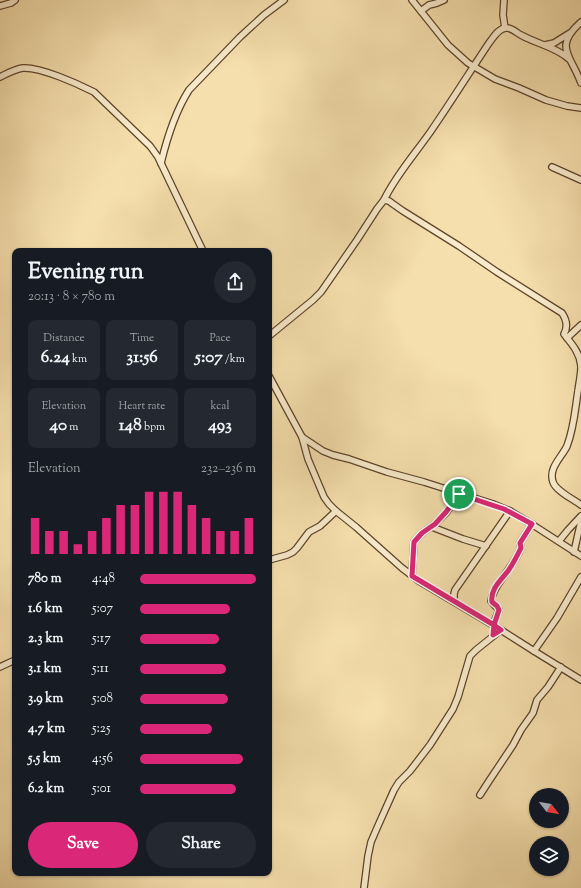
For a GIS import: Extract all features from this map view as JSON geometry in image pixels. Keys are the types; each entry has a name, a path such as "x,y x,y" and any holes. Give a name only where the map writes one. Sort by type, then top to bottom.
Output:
{"street":[{"path":"0,6 11,3 15,0"},
{"path":"161,163 176,115 189,90 240,37 264,15 284,0"},
{"path":"412,0 448,45 468,63 495,79 546,100 581,108"},
{"path":"421,11 429,5 444,0"},
{"path":"504,0 503,15 505,28"},
{"path":"544,45 554,43 581,22"},
{"path":"272,334 313,300 326,286 384,200 392,184 430,132 473,66 497,33 505,28 510,28 530,40 563,53 569,59"},
{"path":"570,32 566,43 566,48 569,59 581,83"},
{"path":"0,77 14,70 34,69 85,87 94,92 154,151 202,248"},
{"path":"552,167 581,180"},
{"path":"384,200 389,201 459,246 496,272 562,313 566,320 567,330 564,334 572,343 579,357 581,367 572,432 566,447 554,467 552,481 556,488 581,505"},
{"path":"567,338 581,325"},
{"path":"272,382 302,437 308,459 324,497 336,511 412,576 494,625 534,652 581,680"},
{"path":"302,437 323,452 386,472 424,482 493,504 510,511 581,556"},
{"path":"412,576 414,542 422,533 432,527 446,512 459,494"},
{"path":"272,559 293,552 309,532 320,526 336,511"},
{"path":"454,602 455,590 510,511"},
{"path":"559,541 566,531 581,516"},
{"path":"574,552 581,521"},
{"path":"493,635 494,625 499,610 499,608 491,601 494,590 517,557 521,548 520,543 532,524"},
{"path":"432,527 486,546"},
{"path":"534,652 557,618 581,577"},
{"path":"364,888 371,842 394,790 430,745 453,709 470,656 493,635 501,630"},
{"path":"0,667 12,661"},
{"path":"480,795 533,713 537,700 548,687 561,667"}],"route":[{"path":"459,494 435,524 422,533 414,542 412,576 494,625 493,635 501,630 494,625 499,612 499,608 491,601 494,590 517,557 521,548 520,543 532,524 510,511 493,504 459,494"}]}
